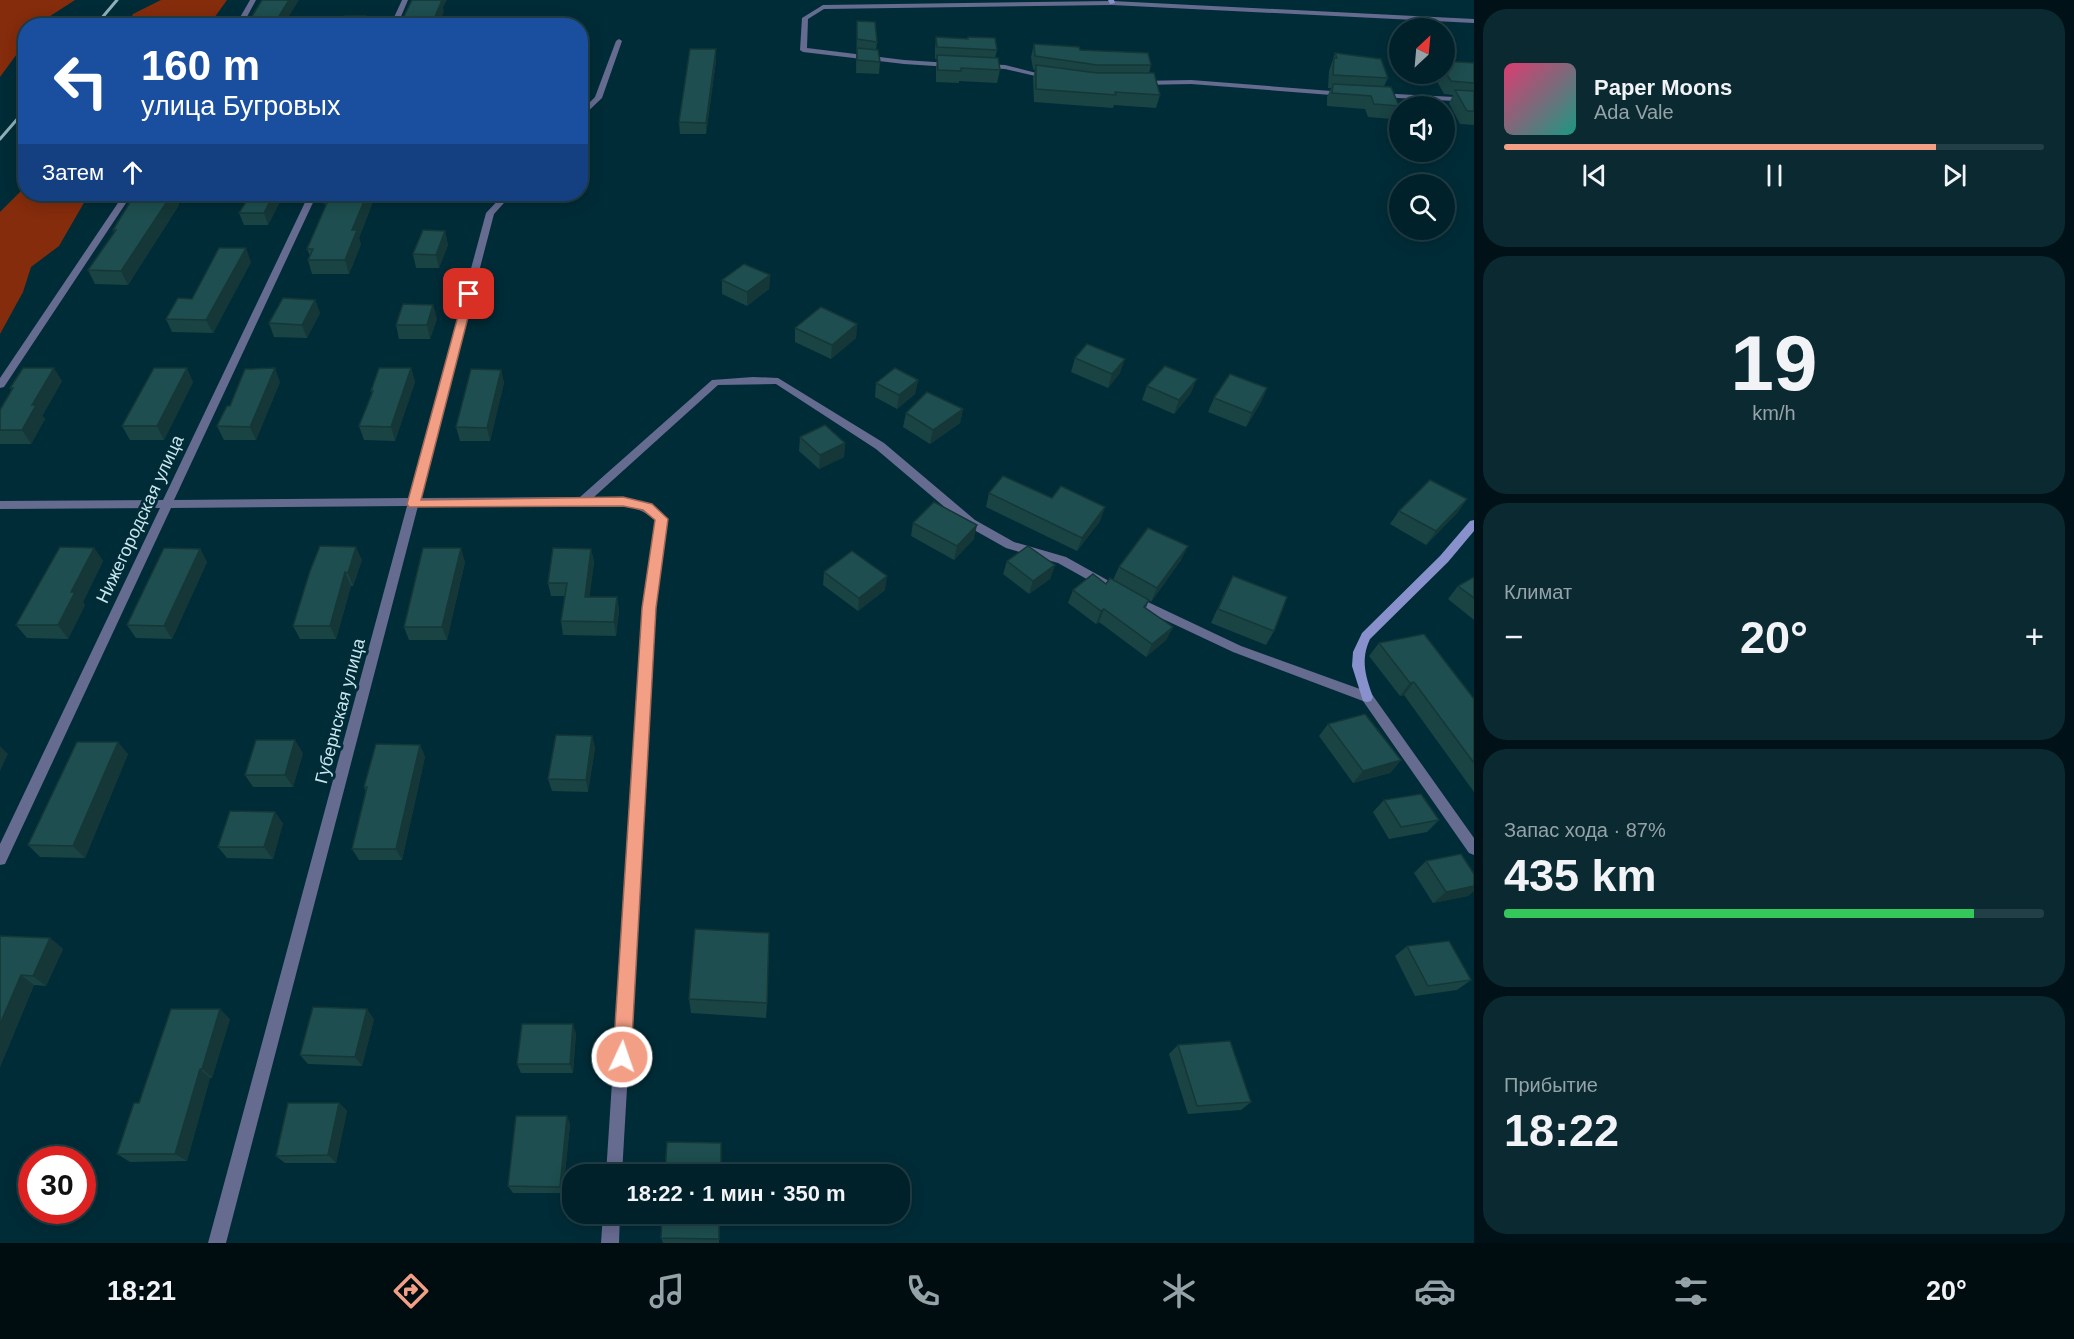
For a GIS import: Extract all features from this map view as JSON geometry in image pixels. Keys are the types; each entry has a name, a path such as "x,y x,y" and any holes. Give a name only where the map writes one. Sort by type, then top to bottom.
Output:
{"street":[{"path":"243,18 254,0"},
{"path":"397,18 405,0"},
{"path":"962,65 904,62 803,50 805,18 823,7 1111,1 1474,21"},
{"path":"588,109 598,98 619,41"},
{"path":"972,66 1005,67 1059,78"},
{"path":"1129,83 1191,82 1357,94"},
{"path":"1366,95 1474,100"},
{"path":"0,385 123,201"},
{"name":"Нижегородская улица","path":"0,859 310,201"},
{"name":"Губернская улица","path":"217,1243 490,213 501,201"},
{"path":"581,503 715,382 778,381 880,446 971,523 1010,545 1062,560 1154,611 1237,649 1367,697"},
{"path":"0,505 623,501 647,507 661,519 649,608 615,1164"},
{"path":"1474,524 1444,559 1366,636 1357,651 1357,672 1367,697 1474,849"},
{"path":"610,1243 611,1224"}],"shaded area":[{"path":"0,0 75,0 47,18 18,18 18,53 0,77"},
{"path":"161,0 227,0 214,18 131,18 133,14"},
{"path":"18,194 18,201 85,201 59,246 31,267 23,292 0,334 0,212"}],"building":[{"path":"262,0 289,0 278,18 251,18"},
{"path":"412,0 442,0 434,18 403,18"},
{"path":"345,16 366,16 365,18 344,18"},
{"path":"857,21 875,22 877,42 857,39"},
{"path":"936,37 995,38 997,50 937,47"},
{"path":"1034,44 1079,47 1080,50 1148,53 1151,65 1097,65 1035,56"},
{"path":"857,48 878,50 880,62 857,60"},
{"path":"690,49 716,49 706,123 679,122"},
{"path":"1335,53 1381,59 1388,78 1333,75 1334,58 1337,58"},
{"path":"937,55 998,58 1000,70 961,68 961,71 938,70"},
{"path":"1455,62 1474,63 1474,83 1455,81"},
{"path":"1036,65 1097,73 1154,73 1160,95 1115,92 1116,95 1036,89"},
{"path":"1333,84 1391,87 1395,96 1389,96 1389,105 1374,104 1371,96 1332,93"},
{"path":"1455,90 1474,91 1474,111 1467,111"},
{"path":"131,201 167,201 121,271 88,270 116,230 113,230"},
{"path":"247,201 270,201 264,213 239,213"},
{"path":"325,201 364,201 352,230 357,230 345,260 308,260 313,249 307,249 327,203 324,203"},
{"path":"423,230 445,231 436,255 413,254"},
{"path":"219,248 246,248 206,320 166,319 178,298 192,299"},
{"path":"744,264 770,275 747,292 722,280"},
{"path":"283,298 315,300 302,325 269,323"},
{"path":"403,304 433,305 427,325 396,325"},
{"path":"821,307 857,324 832,345 795,328"},
{"path":"1087,344 1125,359 1112,374 1075,358"},
{"path":"1165,366 1197,379 1179,400 1147,386"},
{"path":"23,368 54,368 32,405 36,405 22,430 0,430 0,410"},
{"path":"154,368 187,368 157,426 122,426"},
{"path":"275,368 250,427 217,426 227,406 230,406 245,369"},
{"path":"379,368 411,368 391,427 359,426 373,391 371,391"},
{"path":"895,368 918,380 899,395 876,383"},
{"path":"471,369 501,370 487,428 456,427"},
{"path":"1230,374 1267,388 1252,413 1214,398"},
{"path":"927,392 963,409 933,430 906,413"},
{"path":"825,425 845,443 820,455 800,437"},
{"path":"1003,476 1052,498 1061,486 1105,507 1082,538 989,493"},
{"path":"1430,480 1467,499 1436,531 1399,511"},
{"path":"934,502 977,525 957,546 913,523"},
{"path":"1148,528 1188,546 1157,588 1119,567"},
{"path":"320,546 356,547 348,573 345,572 330,626 293,626 310,571"},
{"path":"1028,546 1055,565 1033,581 1007,561"},
{"path":"60,547 94,548 71,592 75,592 58,625 16,625"},
{"path":"164,548 200,549 164,626 127,625"},
{"path":"423,548 461,548 442,627 404,627"},
{"path":"553,548 591,549 585,597 617,597 614,622 561,621 567,583 548,583"},
{"path":"852,551 887,576 859,598 824,572"},
{"path":"1093,574 1106,584 1110,578 1149,600 1144,607 1173,627 1152,644 1104,609 1101,611 1073,590"},
{"path":"1233,576 1287,597 1274,631 1218,609"},
{"path":"1474,577 1474,598 1458,586"},
{"path":"1424,634 1474,699 1474,763 1414,682 1410,683 1379,643"},
{"path":"1365,714 1401,760 1363,771 1328,724"},
{"path":"556,735 592,736 586,780 548,779"},
{"path":"256,740 295,740 285,775 245,775"},
{"path":"77,742 118,742 73,846 28,845"},
{"path":"376,744 420,745 396,849 352,849 367,787 364,787"},
{"path":"1421,794 1439,820 1401,827 1384,800"},
{"path":"230,811 275,812 264,847 218,847"},
{"path":"1461,854 1474,874 1474,886 1446,892 1426,861"},
{"path":"695,929 769,933 767,1003 689,999"},
{"path":"0,936 50,938 33,976 21,975 0,1024"},
{"path":"1449,941 1471,980 1428,986 1407,946"},
{"path":"313,1007 367,1009 355,1057 300,1055"},
{"path":"171,1009 220,1009 175,1154 117,1154 134,1103 139,1103"},
{"path":"522,1024 573,1024 570,1064 517,1064"},
{"path":"1230,1041 1251,1102 1197,1106 1178,1045"},
{"path":"288,1103 339,1103 328,1155 276,1156"},
{"path":"516,1116 567,1116 560,1187 508,1186"},
{"path":"667,1142 721,1143 721,1164 666,1164"},
{"path":"662,1224 719,1224 719,1239 661,1238"}],"railway":[{"path":"102,18 117,0"},
{"path":"0,139 18,118"}],"route":[{"path":"469,294 414,504 623,501 647,507 661,519 649,608 622,1057"}]}
